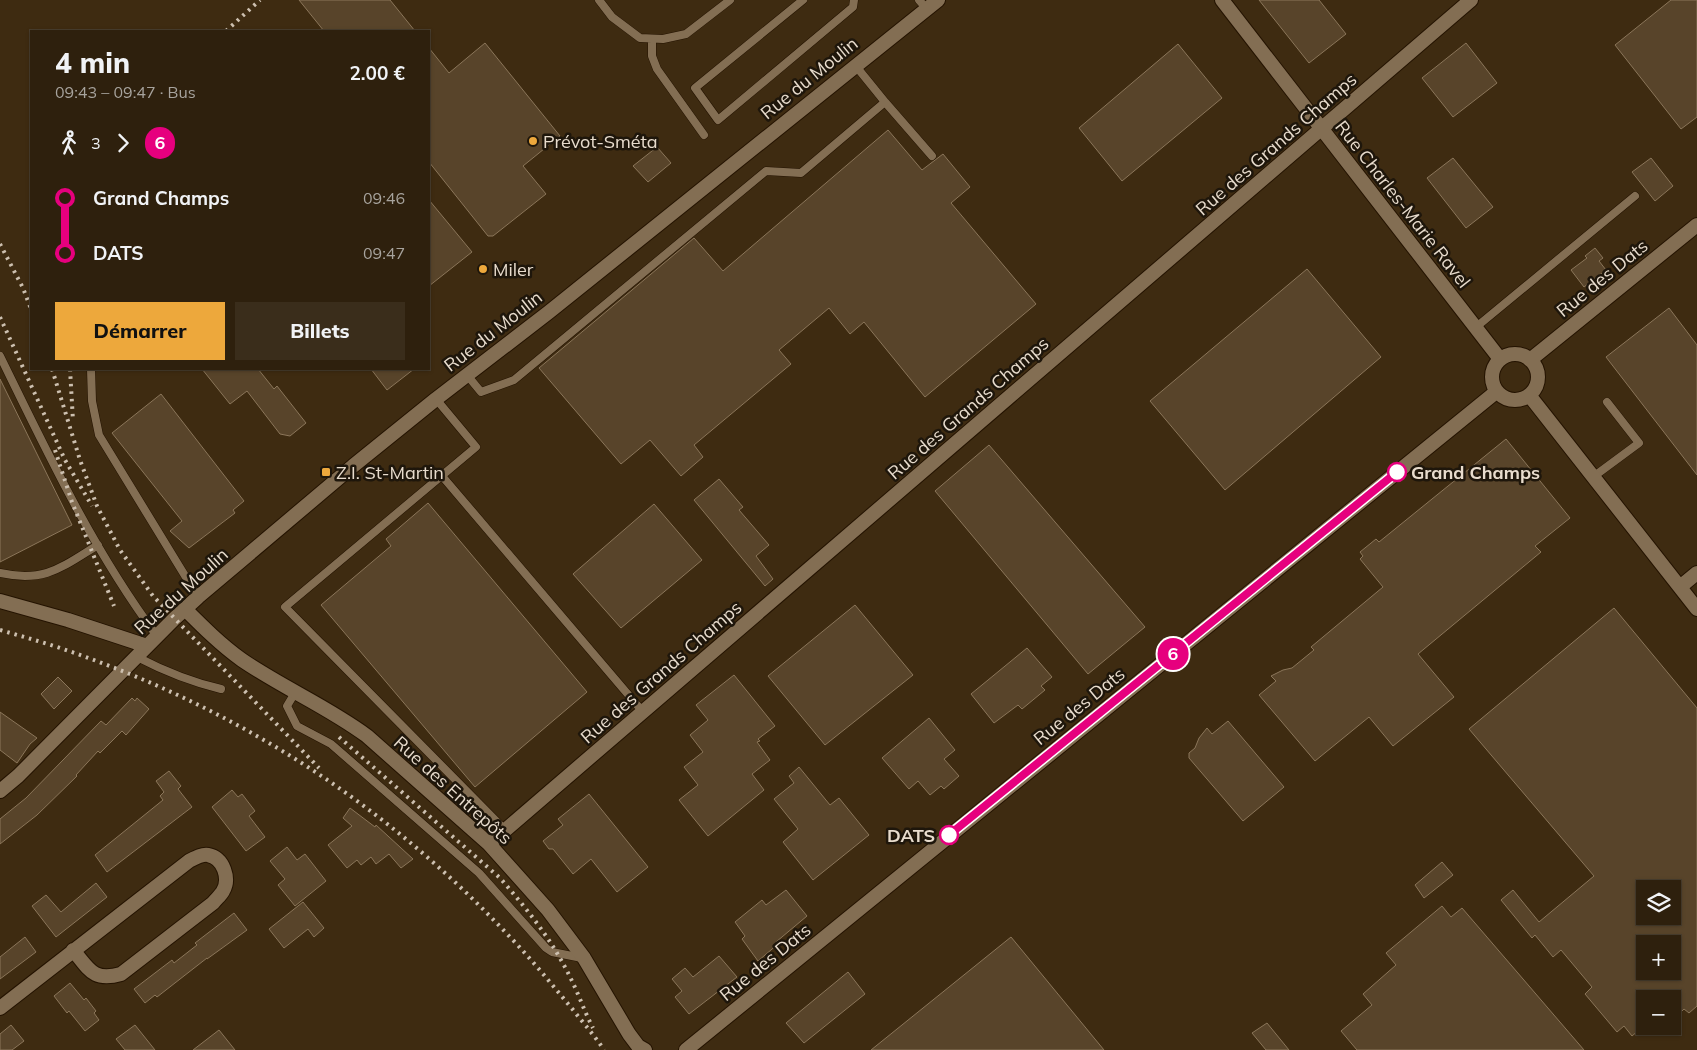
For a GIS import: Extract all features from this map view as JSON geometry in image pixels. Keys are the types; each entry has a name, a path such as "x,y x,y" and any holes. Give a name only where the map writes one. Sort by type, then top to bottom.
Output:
{"street":[{"name":"Rue Charles-Marie Ravel","path":"1222,0 1500,360"},
{"name":"Rue des Grands Champs","path":"489,844 1471,0"},
{"name":"Rue du Moulin","path":"0,791 18,776 185,609 353,466 549,312 855,65 928,3"},
{"name":"Rue des Dats","path":"1530,360 1697,225"},
{"path":"1518,354 1530,360 1538,374 1538,382 1529,396 1515,400 1496,392 1491,378 1492,371 1500,360 1505,356 1518,354"},
{"name":"Rue des Dats","path":"686,1050 1496,392"},
{"path":"1529,396 1697,609"},
{"path":"1680,587 1697,573"},
{"path":"0,601 68,620 147,646"},
{"name":"Rue des Entrepôts","path":"185,609 216,640 243,660 346,720 367,736 489,844 548,910 584,958 629,1034 638,1046 645,1050"},
{"path":"0,1008 73,950 189,860 208,855 217,859 225,871 226,883 223,892 213,903 121,974 108,978 98,976 90,971 73,950"}],"lane":[{"path":"599,0 612,17 640,38 662,40 686,34 730,0"},
{"path":"803,0 695,88 718,120 853,8 854,0"},
{"path":"652,39 652,56 657,69 704,135"},
{"path":"855,65 932,156"},
{"path":"467,375 481,392 514,380 766,171 801,173 885,102"},
{"path":"1475,328 1635,196"},
{"path":"0,356 72,502 141,615 157,636"},
{"path":"91,370 92,401 98,435 198,598"},
{"path":"436,399 476,447 285,607 505,830"},
{"path":"1593,477 1638,443 1607,402"},
{"path":"442,476 643,712"},
{"path":"0,573 14,576 40,576 62,568 98,545"},
{"path":"136,657 186,679 221,689"},
{"path":"296,691 287,706 297,726 331,744 479,873 546,948 552,952 584,958"}],"building":[{"path":"299,0 390,0 414,30 323,30"},
{"path":"1259,0 1319,0 1346,34 1309,63"},
{"path":"1671,0 1697,0 1697,117 1681,129 1615,45"},
{"path":"485,43 560,136 523,166 546,194 493,236 488,236 430,163 430,49 449,73"},
{"path":"1466,43 1497,83 1453,117 1422,78"},
{"path":"1178,44 1222,98 1122,181 1079,128"},
{"path":"888,130 922,170 943,154 970,187 951,203 1036,304 925,397 864,322 850,334 829,308 779,350 791,364 694,445 703,457 681,476 650,440 621,464 539,368 694,238 723,271"},
{"path":"657,147 671,163 648,182 633,166"},
{"path":"1453,158 1493,207 1466,228 1427,178"},
{"path":"1651,158 1673,186 1655,201 1632,172"},
{"path":"430,201 472,252 430,285"},
{"path":"1595,248 1603,258 1599,261 1606,270 1584,287 1571,270 1587,258 1585,256"},
{"path":"1307,269 1381,357 1225,490 1150,401"},
{"path":"1669,308 1697,345 1697,475 1606,357"},
{"path":"203,370 259,370 274,389 277,386 306,423 290,436 280,434 247,391 230,404"},
{"path":"372,370 413,370 387,390"},
{"path":"0,379 72,525 0,562"},
{"path":"161,394 244,501 233,510 235,513 189,548 170,531 182,521 112,433"},
{"path":"1506,439 1570,518 1535,546 1541,552 1418,654 1454,697 1393,746 1369,717 1315,761 1259,695 1276,681 1271,676 1292,668 1314,650 1311,647 1383,587 1360,559 1363,556 1360,552 1376,539 1379,542"},
{"path":"989,445 1145,627 1088,674 935,491"},
{"path":"719,479 743,507 739,510 769,545 756,556 773,579 765,586 694,500"},
{"path":"428,503 587,692 475,787 321,605 391,546 386,539"},
{"path":"654,504 702,560 621,628 573,574"},
{"path":"855,605 913,675 825,745 768,676"},
{"path":"1614,608 1697,708 1697,1006 1689,1013 1684,1009 1681,1012 1681,990 1636,990 1636,1033 1632,1036 1624,1026 1617,1032 1585,994 1592,987 1561,950 1553,957 1535,935 1532,938 1501,900 1513,890 1539,922 1594,876 1469,729"},
{"path":"1027,648 1052,677 1041,686 1045,690 1022,709 1018,705 994,723 971,694"},
{"path":"734,675 775,726 758,739 760,741 757,742 770,760 752,774 764,790 708,836 679,800 698,785 684,767 703,752 690,735 708,720 696,705"},
{"path":"58,677 72,691 54,709 41,694"},
{"path":"132,698 135,701 137,698 149,709 126,735 122,731 100,753 98,751 77,776 37,815 0,844 0,819 26,798 101,721 106,725"},
{"path":"0,712 37,738 30,744 17,763 0,750"},
{"path":"929,718 955,750 944,759 959,776 944,789 941,786 930,795 918,781 909,789 882,758"},
{"path":"1228,721 1284,787 1243,821 1189,758 1189,753 1195,748 1199,738 1207,728 1212,734"},
{"path":"799,767 830,805 839,798 869,835 813,880 783,842 798,829 774,799 794,783 789,776"},
{"path":"169,771 181,786 178,789 192,807 107,872 95,855 163,800 160,796 164,792 156,781"},
{"path":"232,790 238,797 242,794 255,811 249,816 265,837 246,851 212,807"},
{"path":"589,794 648,867 617,892 591,859 573,874 553,849 549,849 543,841 563,825 558,819"},
{"path":"350,808 375,827 376,825 413,859 401,868 389,854 376,864 371,857 361,865 357,860 347,868 328,845 352,826 343,818"},
{"path":"287,847 297,860 305,854 326,881 295,906 278,885 285,879 270,861"},
{"path":"1442,862 1453,875 1424,898 1415,885"},
{"path":"96,883 107,897 56,937 32,906 46,895 61,912"},
{"path":"786,890 807,916 776,942 778,944 758,961 742,939 745,936 735,922 762,900 766,905"},
{"path":"303,902 324,928 314,937 308,929 284,948 269,929"},
{"path":"1442,906 1451,917 1462,908 1584,1050 1357,1050 1341,1031 1372,1005 1363,994 1396,965 1386,953"},
{"path":"234,913 247,930 157,997 155,995 145,1003 134,989 172,960 174,963 197,945 195,943"},
{"path":"25,937 36,952 0,979 0,957"},
{"path":"1011,937 1104,1050 871,1050"},
{"path":"719,956 737,977 689,1014 675,997 682,991 672,979 685,968 693,977"},
{"path":"848,972 865,994 804,1043 786,1023"},
{"path":"70,983 84,1000 86,998 96,1011 94,1013 99,1020 85,1031 69,1011 67,1013 54,996"},
{"path":"1267,1023 1289,1050 1266,1050 1252,1033"},
{"path":"11,1025 24,1041 12,1050 0,1050 0,1034"},
{"path":"135,1025 155,1050 125,1050 116,1039"},
{"path":"219,1030 235,1050 193,1050"}],"railway":[{"path":"227,30 260,0"},
{"path":"0,244 23,288 30,306"},
{"path":"0,317 65,460 92,506"},
{"path":"52,370 80,460 97,506 120,550 153,596 319,768"},
{"path":"70,370 73,421"},
{"path":"55,450 72,502 114,606"},
{"path":"0,630 73,652 144,680 203,707 259,737 365,807 416,847 464,890 527,955 604,1050"},
{"path":"339,737 500,878 548,939 564,965 593,1028"}],"bus line":[{"name":"6","path":"949,835 1397,472"}],"place":[{"name":"Prévot-Sméta","path":"533,141"},
{"name":"Miler","path":"483,269"},
{"name":"Z.I. St-Martin","path":"326,472"},
{"name":"Grand Champs","path":"1397,472"},
{"name":"DATS","path":"949,835"}]}
